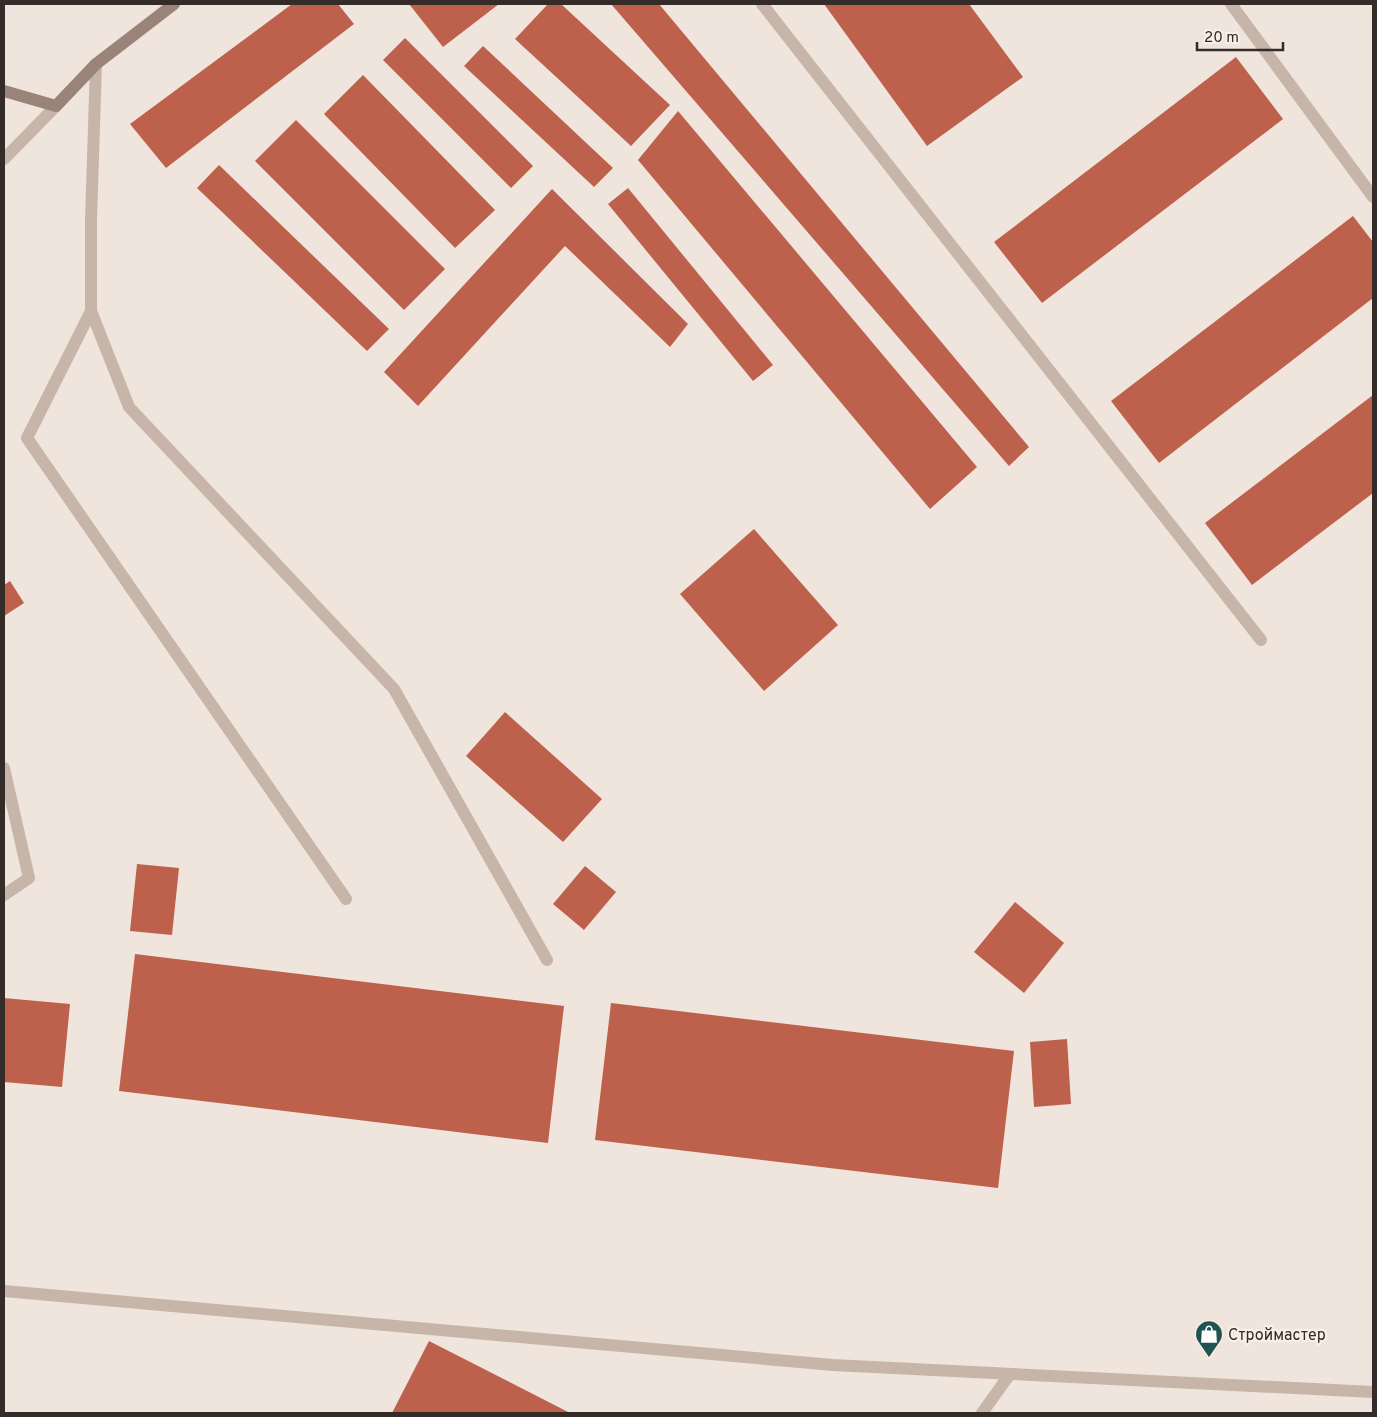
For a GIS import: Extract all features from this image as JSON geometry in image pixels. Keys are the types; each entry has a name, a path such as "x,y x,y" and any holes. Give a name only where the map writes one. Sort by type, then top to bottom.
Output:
{"street":[{"path":"4,91 56,106 96,64 174,4"}],"lane":[{"path":"762,4 1261,640"},
{"path":"1231,4 1373,197"},
{"path":"96,64 90,220 90,312 129,407 394,689 547,960"},
{"path":"4,159 56,106"},
{"path":"90,312 27,438 346,899"},
{"path":"4,768 29,878 4,895"},
{"path":"4,1291 833,1365 1373,1392"},
{"path":"982,1413 1010,1374"}],"building":[{"path":"292,4 338,4 354,24 166,168 130,124"},
{"path":"409,4 499,4 443,47"},
{"path":"548,4 561,4 670,105 631,146 515,39"},
{"path":"611,4 659,4 1029,447 1009,466"},
{"path":"824,4 969,4 1023,77 927,146"},
{"path":"405,38 533,166 511,188 383,60"},
{"path":"483,46 613,168 594,187 464,66"},
{"path":"1236,57 1283,119 1042,303 994,242"},
{"path":"363,75 495,210 455,248 324,114"},
{"path":"678,111 977,467 930,509 638,160"},
{"path":"296,120 445,269 404,310 255,161"},
{"path":"219,165 389,329 367,351 197,188"},
{"path":"628,188 773,365 753,381 608,204"},
{"path":"552,189 688,324 670,347 565,246 418,406 384,372"},
{"path":"1353,216 1373,242 1373,298 1159,463 1111,401"},
{"path":"1373,395 1373,493 1252,585 1205,523"},
{"path":"754,529 838,625 764,691 680,594"},
{"path":"10,581 24,603 4,616 4,585"},
{"path":"505,712 602,799 563,842 466,756"},
{"path":"137,864 179,868 172,935 130,931"},
{"path":"585,866 616,892 584,930 553,904"},
{"path":"1015,902 1064,943 1024,993 974,952"},
{"path":"135,954 564,1006 548,1143 119,1091"},
{"path":"4,998 70,1004 62,1087 4,1082"},
{"path":"611,1003 1014,1051 998,1188 595,1140"},
{"path":"1067,1039 1071,1104 1034,1107 1030,1042"},
{"path":"429,1341 570,1413 392,1413"}],"place":[{"name":"Строймастер","path":"1209,1358"}]}
